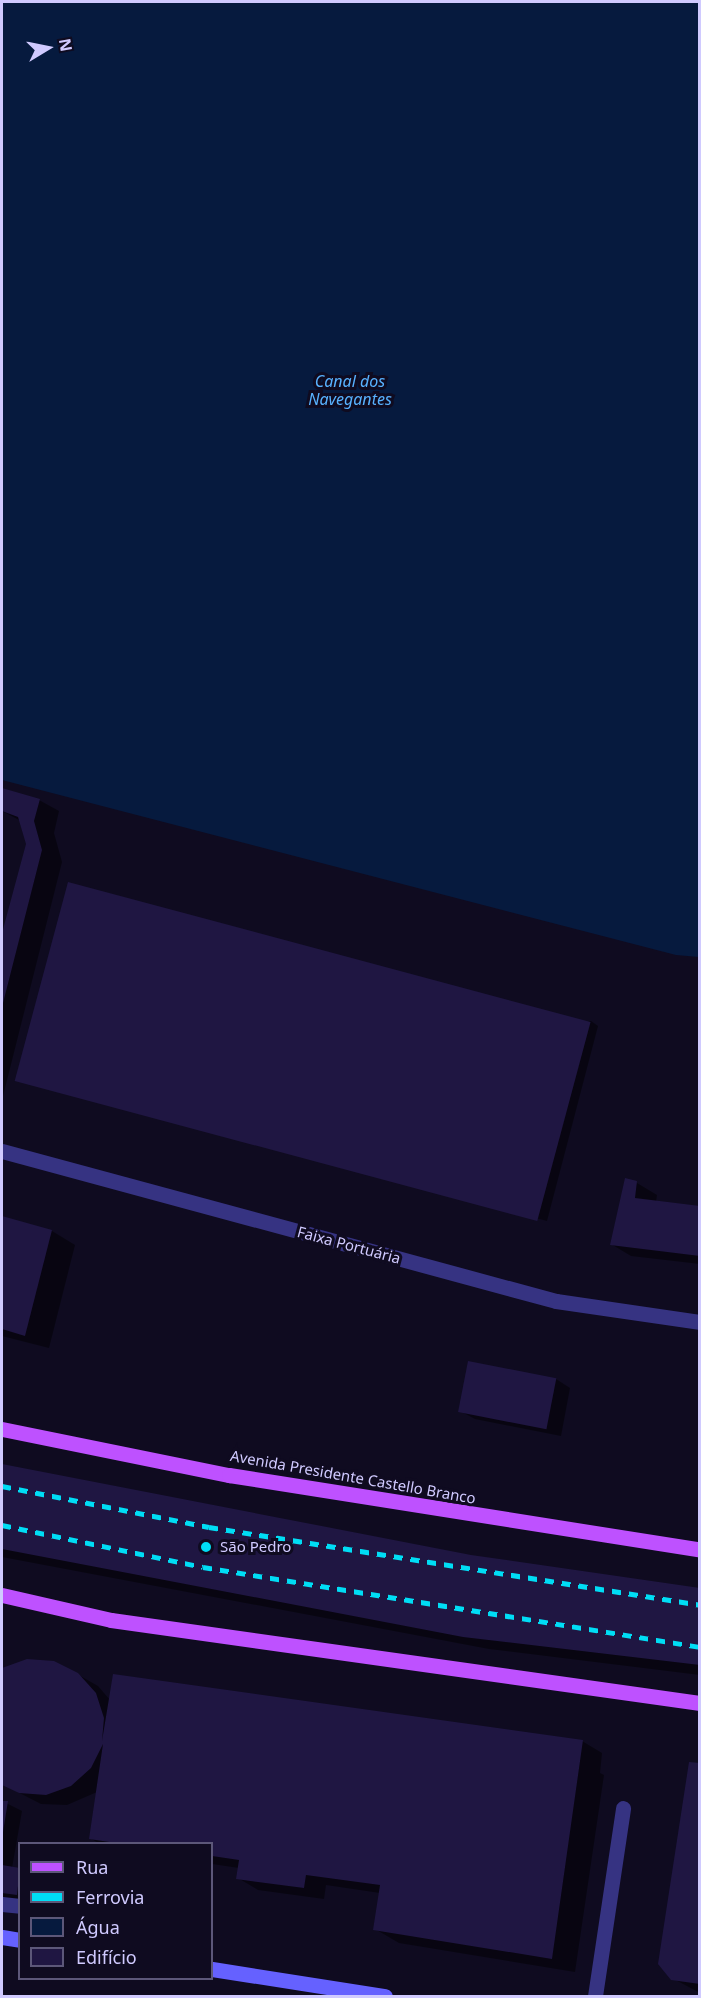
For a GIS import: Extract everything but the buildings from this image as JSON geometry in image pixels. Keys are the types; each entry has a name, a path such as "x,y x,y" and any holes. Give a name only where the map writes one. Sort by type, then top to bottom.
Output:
{"main road":[{"name":"Avenida Presidente Castello Branco","path":"2,1429 229,1475 699,1550"},
{"path":"2,1595 111,1620 699,1703"},
{"path":"2,1937 18,1940"},
{"path":"213,1969 385,1996"}],"street":[{"name":"Faixa Portuária","path":"2,1151 556,1301 699,1322"},
{"path":"595,1996 623,1808"},
{"path":"2,1904 18,1906"}],"water":[{"name":"Canal dos Navegantes","path":"2,2 699,2 699,957 676,955 2,780"}],"railway":[{"path":"2,1486 209,1527 700,1605"},
{"path":"2,1525 203,1567 700,1647"}],"place":[{"name":"São Pedro","path":"206,1547"}]}
